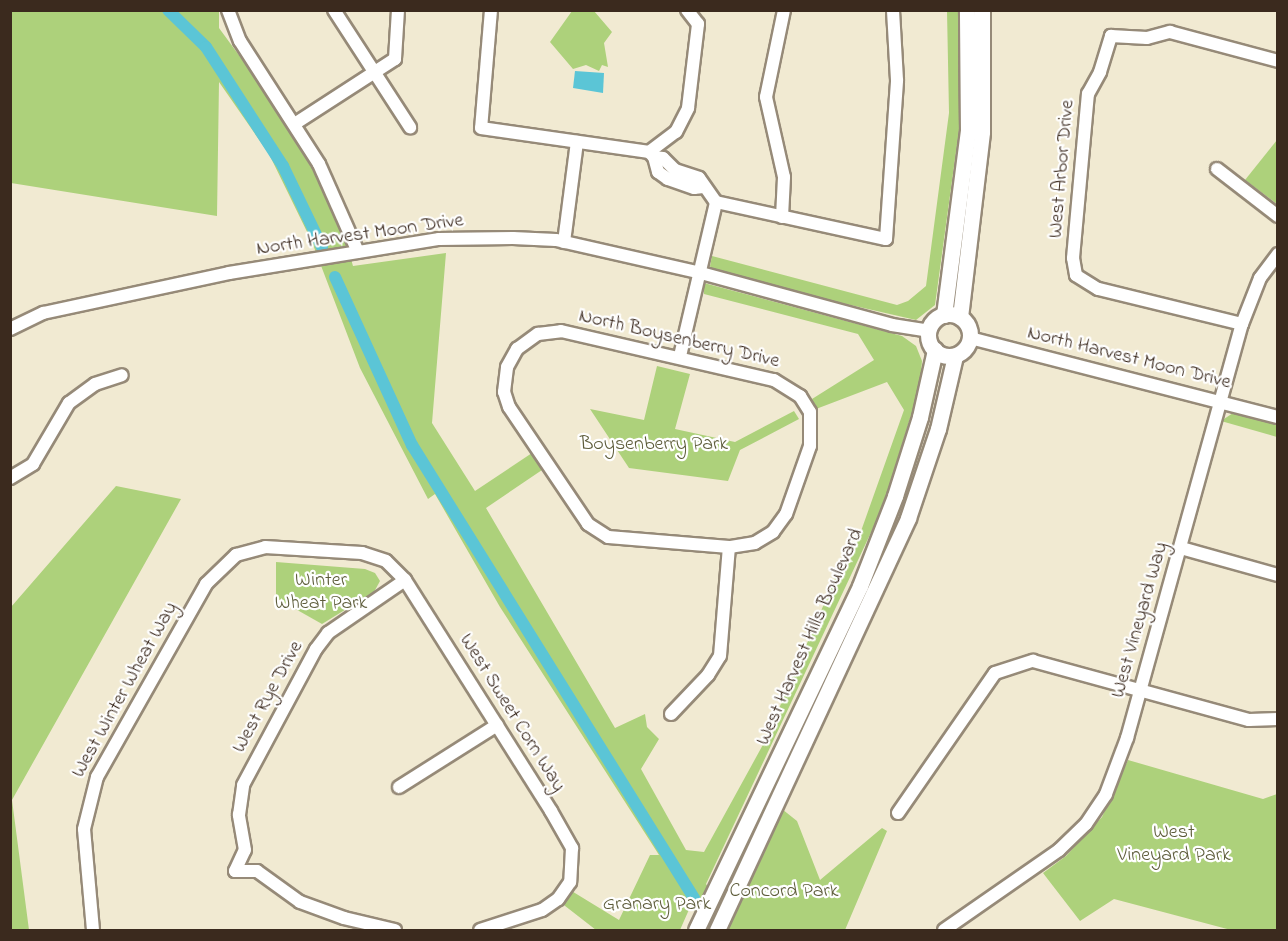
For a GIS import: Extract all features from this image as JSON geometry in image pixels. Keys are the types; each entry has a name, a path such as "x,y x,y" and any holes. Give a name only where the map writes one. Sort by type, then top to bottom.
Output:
{"street":[{"path":"228,10 240,41 296,123 339,201 358,252"},
{"path":"334,10 410,127"},
{"path":"296,123 395,59 398,10"},
{"path":"491,10 481,128 663,158 675,170 699,178 703,187 716,202 886,239 897,80 892,10"},
{"path":"652,155 676,132 688,108 698,24 687,10"},
{"path":"782,217 784,177 766,97 784,10"},
{"path":"967,10 968,131 944,315 929,331 935,350 955,356 968,345 970,338 970,330 960,317 982,132 982,10"},
{"name":"West Arbor Drive","path":"1242,324 1098,289 1076,275 1073,258 1088,94 1100,72 1111,36 1147,38 1170,32 1278,61"},
{"path":"564,242 576,142"},
{"path":"1217,169 1278,216"},
{"path":"680,356 716,202"},
{"name":"North Harvest Moon Drive","path":"10,330 43,313 229,273 439,239 513,238 564,242 701,273 892,325 929,331"},
{"name":"West Vineyard Way","path":"944,930 1046,861 1086,824 1113,778 1141,689 1242,324 1260,278 1278,254"},
{"path":"944,315 960,317"},
{"name":"North Boysenberry Drive","path":"561,331 680,356 780,382 800,396 810,412 808,456 780,523 756,543 729,546 608,537 588,524 509,407 505,374 513,354 527,341 545,332 561,331"},
{"name":"North Harvest Moon Drive","path":"970,338 1278,417"},
{"name":"West Harvest Hills Boulevard","path":"696,930 860,586 895,496 920,417 935,350"},
{"name":"West Harvest Hills Boulevard","path":"717,930 908,518 938,429 955,356"},
{"path":"10,478 33,464 69,403 95,384 123,375"},
{"path":"671,714 708,675 720,656 729,546"},
{"name":"West Sweet Corn Way","path":"236,555 265,547 362,553 386,561 405,580 572,848 570,882 551,905 482,930"},
{"path":"1181,548 1278,575"},
{"name":"West Winter Wheat Way","path":"93,930 84,847 91,793 206,584 236,555"},
{"name":"West Rye Drive","path":"395,930 344,918 300,902 257,871 235,872 245,850 239,815 243,784 311,657 328,633 405,580"},
{"path":"898,813 995,673 1033,661 1249,720 1278,720"},
{"path":"399,787 497,725"}],"green space":[{"path":"10,11 219,11 219,28 279,110 339,217 353,266 446,253 432,423 475,491 532,453 542,470 486,508 615,728 645,714 647,727 659,739 641,769 686,850 704,852 765,741 836,576 844,573 855,548 904,410 887,382 816,409 812,399 874,360 858,334 704,294 704,283 902,336 916,346 922,361 920,386 882,509 706,884 729,918 782,809 797,821 820,880 882,828 887,831 845,930 706,930 691,905 680,930 596,930 560,902 570,890 619,920 650,855 659,855 500,607 435,494 428,499 360,368 312,242 269,154 219,82 217,216 11,183"},
{"path":"572,11 594,11 612,32 604,43 608,67 602,65 599,71 586,65 573,69 550,42"},
{"path":"947,11 961,11 962,108 935,305 916,320 715,274 710,266 712,256 897,305 908,301 926,286 949,113"},
{"path":"1277,140 1277,204 1245,180"},
{"name":"Boysenberry Park","path":"657,366 690,374 675,429 735,442 794,411 799,419 740,450 728,481 629,468 590,409 644,420"},
{"path":"1233,413 1277,424 1277,437 1221,421"},
{"path":"116,486 181,499 12,800 29,930 11,930 11,607"},
{"name":"Winter Wheat Park","path":"276,562 365,569 375,573 380,581 374,592 322,624 276,598"},
{"name":"West Vineyard Park","path":"1128,760 1263,799 1277,794 1277,930 1231,930 1114,899 1080,921 1043,873 1066,856 1102,817"}],"water":[{"path":"575,71 604,73 603,93 573,88"}],"waterway":[{"path":"168,10 206,47 283,166 322,247"},
{"path":"335,277 412,445 694,898"}],"park label":[{"name":"Concord Park","path":"784,891"},
{"name":"Granary Park","path":"657,904"}]}
